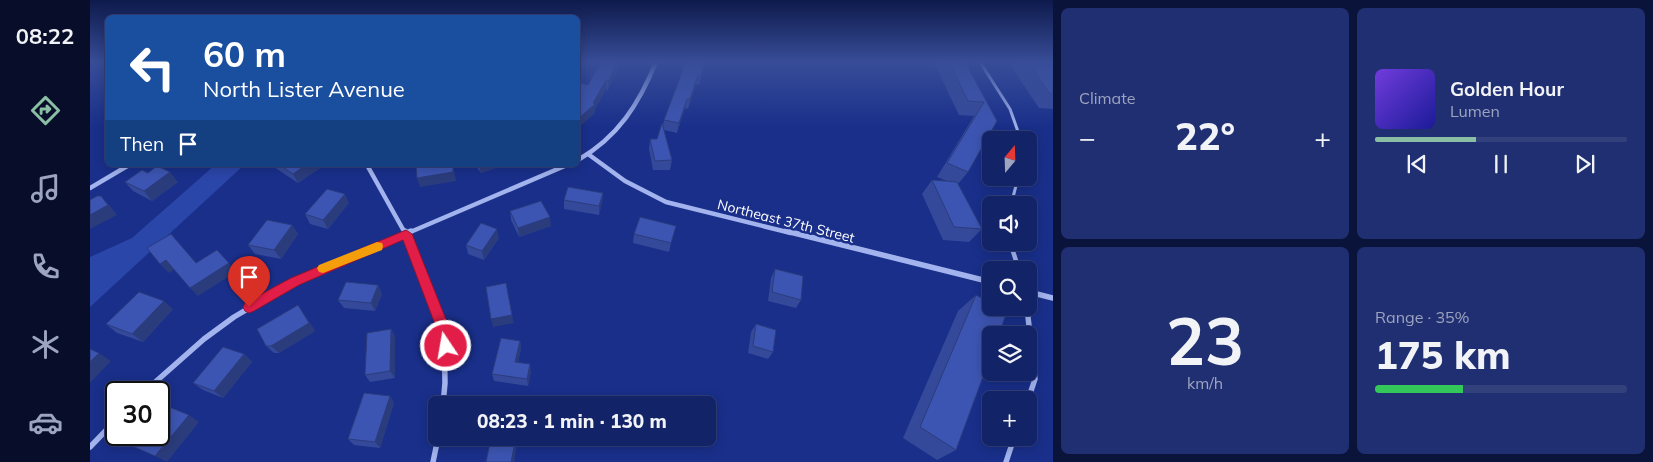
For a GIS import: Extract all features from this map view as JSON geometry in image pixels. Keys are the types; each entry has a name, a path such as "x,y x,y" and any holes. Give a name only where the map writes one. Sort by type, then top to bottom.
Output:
{"street":[{"path":"580,159 611,138 629,117 645,84"},
{"name":"Northeast 37th Street","path":"588,154 622,182 644,194 666,202 982,280"},
{"path":"90,188 126,167"},
{"path":"368,167 406,234 444,332 444,396"},
{"path":"156,381 204,339 265,298 325,268 562,167"},
{"path":"1037,294 1053,298"},
{"path":"1028,316 1035,380 1031,391"},
{"path":"90,447 105,431"},
{"path":"433,462 436,446"},
{"path":"1006,462 1011,446"}],"lane":[{"path":"995,84 1005,98 1019,131"}],"shaded area":[{"path":"213,167 242,167 90,307 90,257 132,238"}],"building":[{"path":"580,84 604,84 593,103 595,104 580,117"},
{"path":"678,84 695,84 690,99 687,99 679,123 664,120"},
{"path":"960,84 977,84 997,121 991,131 982,131 982,147 968,172 947,163 984,102 968,101"},
{"path":"1043,84 1053,84 1053,94 1050,94"},
{"path":"662,123 672,160 655,161 650,139 657,139"},
{"path":"156,167 170,172 144,191 125,182 142,170 148,173"},
{"path":"283,167 303,167 293,174"},
{"path":"416,167 453,167 453,172 417,178"},
{"path":"932,180 957,182 982,229 954,227"},
{"path":"568,187 603,193 599,206 564,200"},
{"path":"327,189 345,194 323,220 305,214"},
{"path":"101,196 108,205 90,215 90,200"},
{"path":"541,201 550,217 518,228 510,211"},
{"path":"640,217 676,226 671,243 634,234"},
{"path":"267,220 292,225 274,250 248,245"},
{"path":"481,223 497,229 482,251 466,245"},
{"path":"171,234 196,263 217,250 229,263 190,288 166,260 160,264 147,248"},
{"path":"775,269 803,276 801,300 772,292"},
{"path":"346,282 378,285 371,303 338,300"},
{"path":"506,283 512,315 491,319 486,287"},
{"path":"139,292 164,301 132,334 106,324"},
{"path":"976,295 982,298 982,316 1005,316 1002,326 982,326 982,379 956,450 920,427"},
{"path":"298,305 309,323 271,346 266,346 257,329"},
{"path":"756,324 776,330 773,352 753,346"},
{"path":"391,329 390,371 365,375 367,333"},
{"path":"501,338 520,341 515,362 530,364 527,379 492,374"},
{"path":"223,347 244,354 214,391 193,383"},
{"path":"90,349 99,353 90,362"},
{"path":"364,393 390,396 375,442 348,439"},
{"path":"170,407 189,415 170,438"},
{"path":"132,446 163,446 155,456"},
{"path":"489,446 514,446 511,462 486,462"}],"slow traffic":[{"path":"323,268 377,246"}],"route":[{"path":"249,307 295,281 406,234 444,332 446,346"}]}
